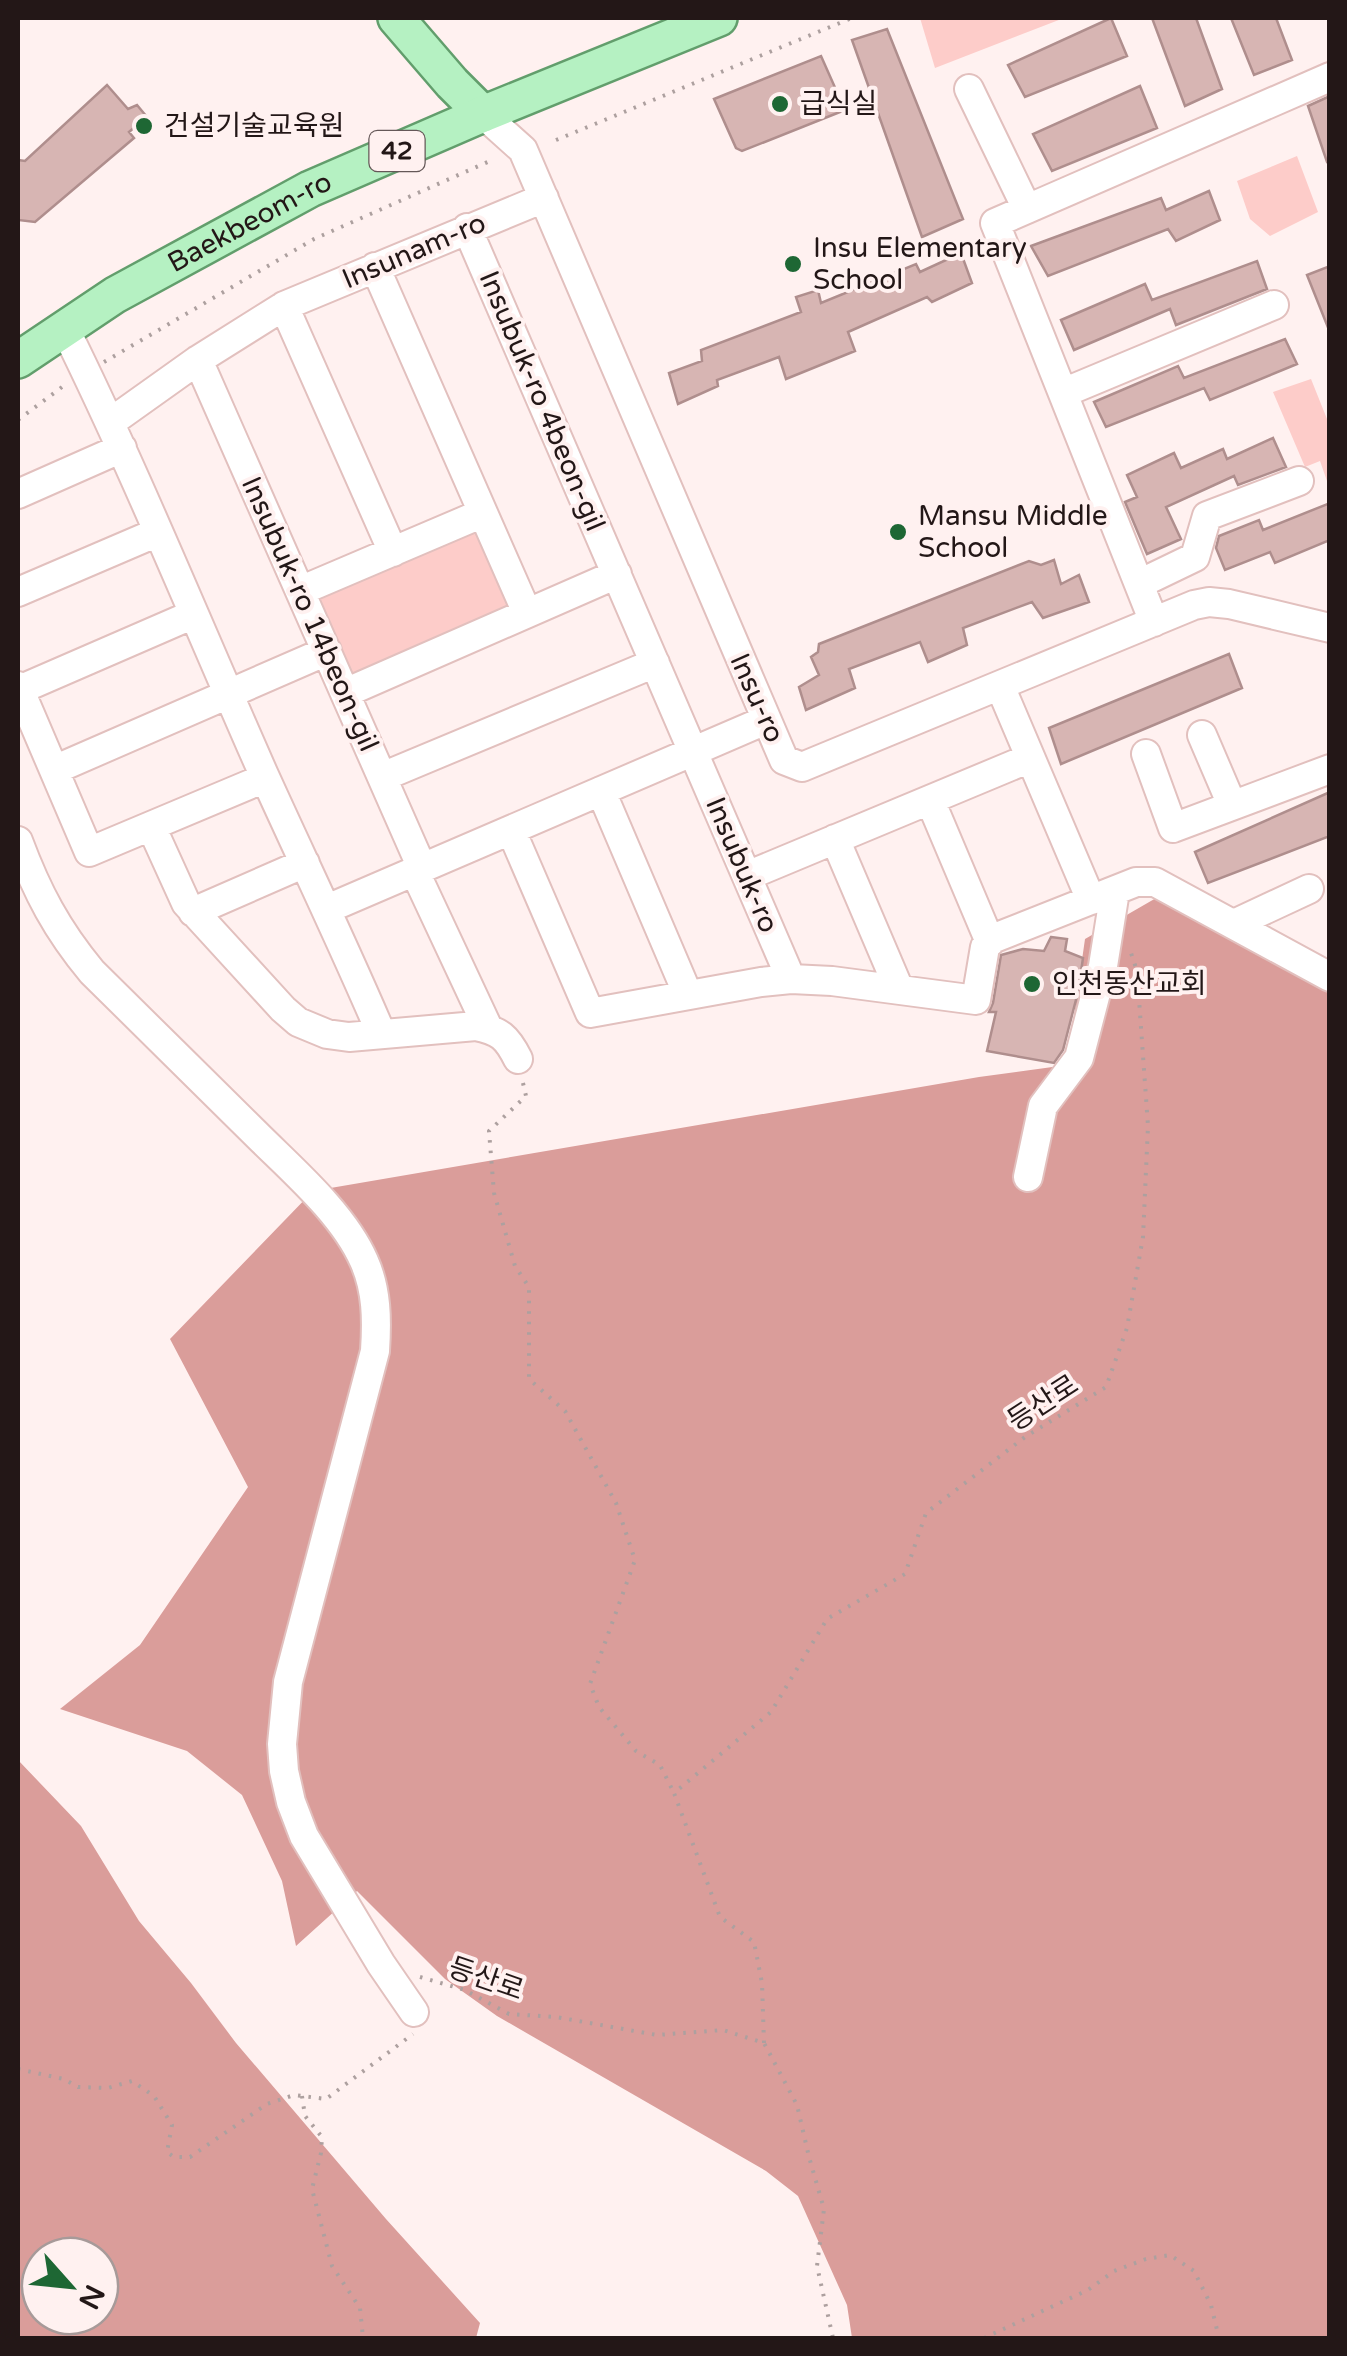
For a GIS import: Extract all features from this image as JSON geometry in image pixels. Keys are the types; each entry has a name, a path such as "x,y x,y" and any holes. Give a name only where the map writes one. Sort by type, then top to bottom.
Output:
{"main road":[{"path":"396,18 482,114"},
{"name":"Baekbeom-ro","path":"34,344 310,189 719,18"}],"street":[{"path":"1154,622 994,223 1330,77"},
{"path":"969,89 1027,209"},
{"name":"Insu-ro","path":"482,114 523,150 784,760 802,767 1210,602 1330,628"},
{"name":"Insunam-ro","path":"18,494 116,435 198,360 284,306 544,198"},
{"name":"Insubuk-ro 4beon-gil","path":"467,228 693,751"},
{"path":"375,268 527,613"},
{"path":"1062,394 1274,305"},
{"path":"284,306 393,552"},
{"path":"34,344 86,372 381,1033"},
{"name":"Insubuk-ro 14beon-gil","path":"198,360 382,776 418,870"},
{"path":"1139,584 1195,557 1207,516 1299,481"},
{"path":"300,591 484,513"},
{"path":"18,592 158,532"},
{"path":"345,693 616,574"},
{"path":"194,614 18,688 89,852 266,778"},
{"path":"54,770 326,652"},
{"path":"382,776 655,663"},
{"path":"1000,686 1030,758 1106,901 1103,966 1079,1058 1044,1106 1028,1177"},
{"path":"327,909 766,720"},
{"path":"1202,735 1232,805"},
{"name":"Insubuk-ro","path":"693,751 791,979"},
{"path":"1146,754 1173,828 1330,769"},
{"path":"747,876 1030,758"},
{"path":"600,792 688,995"},
{"path":"930,800 990,942"},
{"path":"151,826 186,904 298,1022 328,1034 349,1037 488,1028 496,1030 510,1044 518,1060"},
{"path":"510,830 590,1013 791,979 976,1000 985,948 992,939 1106,901 1136,882 1155,882 1330,977"},
{"path":"834,840 899,989"},
{"path":"18,843 32,879 64,938 92,972 313,1190 346,1230 364,1260 373,1287 377,1320 374,1351 288,1682 282,1744 291,1802 304,1836 414,2012"},
{"path":"193,912 306,863"},
{"path":"418,870 488,1028"},
{"path":"1234,924 1308,890"}],"path":[{"path":"556,140 852,18"},
{"path":"18,420 86,372 314,238 490,161"},
{"name":"등산로","path":"674,1793 771,1712 826,1619 905,1574 926,1513 1024,1437 1106,1387 1127,1328 1143,1236 1148,1126 1137,970 1106,901"},
{"path":"518,1060 526,1096 489,1131 494,1194 515,1266 529,1288 530,1379 564,1411 616,1503 634,1560 590,1684 598,1707 636,1751 660,1765 720,1917 754,1942 762,1983 764,2043 798,2105 824,2208 818,2266 832,2338"},
{"name":"등산로","path":"419,1977 466,1990 509,2014 556,2017 657,2035 723,2030 764,2043"},
{"path":"18,2069 64,2080 78,2088 108,2088 132,2081 154,2096 172,2125 167,2152 174,2157 190,2157 267,2104 294,2095 326,2099 419,2029 414,2012"},
{"path":"302,2096 305,2116 322,2137 312,2189 332,2266 360,2308 363,2338"},
{"path":"984,2338 1088,2290 1114,2271 1146,2259 1170,2256 1194,2271 1211,2305 1219,2338"}],"shaded area":[{"path":"920,18 1064,18 935,68"},
{"path":"1297,156 1318,212 1270,236 1250,219 1237,181"},
{"path":"1311,379 1329,424 1327,481 1320,461 1305,467 1273,392"},
{"path":"483,513 527,613 345,693 300,591"},
{"path":"1170,890 1329,977 1329,2338 852,2338 847,2305 798,2196 766,2171 497,2016 445,1979 357,1891 296,1946 282,1881 242,1795 187,1751 60,1709 140,1645 248,1487 170,1339 313,1191 1067,1065 1085,939"},
{"path":"18,1760 81,1826 139,1921 236,2043 480,2323 476,2338 18,2338"}],"building":[{"path":"1111,18 1127,56 1025,97 1008,65"},
{"path":"1152,18 1196,18 1222,89 1185,106"},
{"path":"1231,18 1276,18 1292,60 1254,75"},
{"path":"887,29 963,219 922,237 852,40"},
{"name":"급식실","path":"821,56 845,110 742,151 736,148 714,99"},
{"path":"107,85 128,109 137,105 147,117 129,132 134,138 35,222 18,220 18,160 25,161"},
{"path":"1140,86 1157,128 1052,171 1033,134"},
{"path":"1330,96 1330,161 1327,162 1308,106"},
{"path":"1209,191 1220,220 1176,241 1168,229 1048,276 1031,246 1161,198 1166,210"},
{"path":"961,253 972,283 932,302 927,297 848,332 855,351 786,379 779,357 717,380 718,386 678,404 669,373 702,361 701,350 801,312 796,297 818,290 821,303 916,264 920,272"},
{"path":"1257,261 1267,289 1176,325 1170,309 1074,350 1061,320 1145,284 1152,300"},
{"path":"1330,266 1330,330 1329,330 1307,275"},
{"path":"1285,339 1297,364 1210,400 1204,388 1106,427 1094,402 1178,366 1184,378"},
{"path":"1273,438 1286,467 1238,485 1234,476 1166,507 1181,539 1147,554 1125,502 1137,497 1127,475 1174,453 1181,468 1223,449 1227,459"},
{"path":"1330,503 1330,540 1275,563 1270,552 1225,570 1216,548 1219,536 1259,520 1263,530"},
{"path":"1054,560 1061,584 1079,575 1089,602 1043,618 1032,602 963,628 967,645 928,662 920,642 849,669 855,688 806,710 799,687 819,675 811,657 818,652 819,644 1029,561 1041,565"},
{"path":"1229,654 1242,688 1061,764 1049,728"},
{"path":"1330,792 1330,836 1208,883 1195,852"},
{"name":"인천동산교회","path":"1051,937 1067,939 1065,951 1083,958 1063,1050 1054,1063 987,1051 996,1012 989,1012 1001,955 1023,949 1044,951"}],"place":[{"name":"급식실","path":"780,104"},
{"name":"건설기술교육원","path":"144,126"},
{"name":"Insu Elementary School","path":"793,264"},
{"name":"Mansu Middle School","path":"898,532"},
{"name":"인천동산교회","path":"1032,984"}]}
